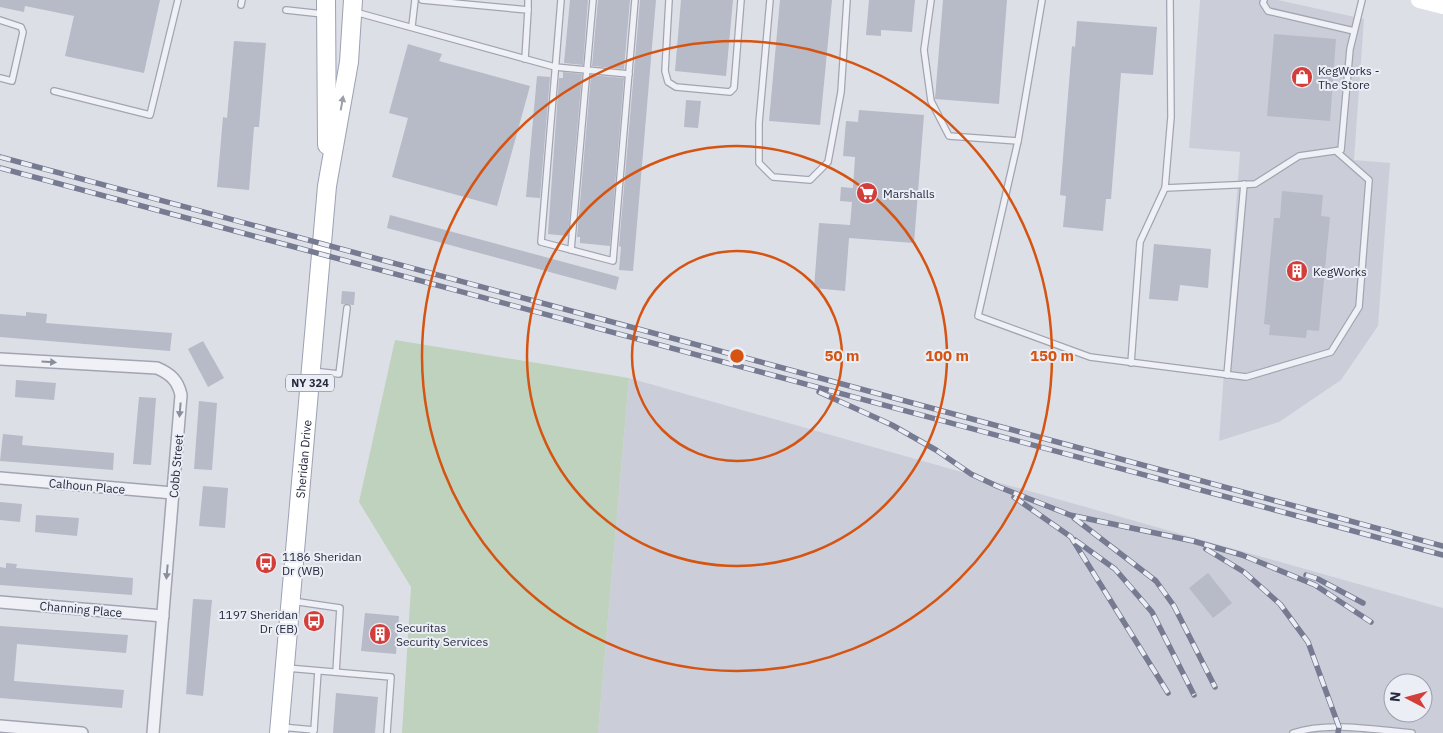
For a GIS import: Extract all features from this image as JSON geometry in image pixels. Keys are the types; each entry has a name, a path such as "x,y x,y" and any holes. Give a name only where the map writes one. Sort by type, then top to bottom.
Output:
{"main road":[{"path":"1419,0 1443,6"},
{"name":"Sheridan Drive","path":"279,730 328,186 349,62 353,6"},
{"name":"Sheridan Drive","path":"326,7 328,186"}],"street":[{"name":"Cobb Street","path":"0,359 158,368 167,372 179,385 182,395 153,733"},
{"name":"Calhoun Place","path":"0,478 173,493"},
{"name":"Channing Place","path":"0,602 163,616"},
{"path":"0,726 82,733"}],"lane":[{"path":"54,91 150,115 178,0"},
{"path":"412,26 415,0"},
{"path":"422,0 528,10"},
{"path":"525,59 528,0"},
{"path":"561,0 541,242 612,261 635,0"},
{"path":"571,250 593,0"},
{"path":"670,0 664,71 668,82 676,87 730,92 734,88 741,0"},
{"path":"770,0 759,123 759,163 773,176 810,180 828,162 841,92 847,0"},
{"path":"931,0 924,50 930,101 950,136 1018,141"},
{"path":"1042,0 1018,141 978,316 1090,357 1246,377 1331,352 1359,307 1369,180 1336,151"},
{"path":"1131,362 1140,242 1165,188 1171,117 1170,0"},
{"path":"1264,0 1263,3 1268,11 1354,31"},
{"path":"1165,188 1255,184 1298,156 1341,150 1350,49 1362,0"},
{"path":"353,6 412,26 555,67 629,74"},
{"path":"286,10 326,7"},
{"path":"0,20 22,27 24,32 12,81 0,78"},
{"path":"1227,375 1244,184"},
{"path":"311,371 338,374 347,308"},
{"path":"291,600 340,608 336,672"},
{"path":"284,668 391,677 387,733"},
{"path":"279,730 313,732 318,671"},
{"path":"1294,733 1306,729 1412,733"}],"shaded area":[{"path":"1200,0 1278,0 1364,19 1354,160 1390,163 1378,326 1341,380 1279,422 1219,441 1240,152 1189,148"},
{"path":"629,378 1443,608 1443,733 598,733"}],"green space":[{"path":"395,340 629,378 598,733 402,733 411,587 359,502"}],"building":[{"path":"0,0 160,0 144,73 65,56 74,16 25,6 24,12 0,7"},
{"path":"570,0 588,0 583,65 564,63"},
{"path":"598,0 630,0 624,69 592,66"},
{"path":"640,0 656,0 633,271 619,270 621,247 619,246"},
{"path":"681,0 733,0 726,76 675,71"},
{"path":"780,0 832,0 820,125 769,121"},
{"path":"869,0 915,0 912,32 881,30 881,36 866,35"},
{"path":"943,0 1007,0 999,104 935,99"},
{"path":"1077,21 1157,27 1153,75 1121,73 1111,199 1106,199 1103,231 1063,227 1066,196 1060,195 1072,46 1075,47"},
{"name":"KegWorks - The Store","path":"1274,34 1336,39 1330,121 1267,116"},
{"path":"234,41 266,43 259,127 254,127 249,190 217,187 223,117 227,118"},
{"path":"408,44 442,54 439,61 530,86 497,206 392,177 408,118 389,113"},
{"path":"563,72 582,74 568,236 548,234 559,78 563,78"},
{"path":"591,75 624,78 610,246 580,243 580,237 577,237"},
{"path":"537,76 550,77 540,198 526,197"},
{"path":"686,100 701,101 698,128 684,127"},
{"path":"859,110 924,115 914,243 849,238 845,291 814,288 819,223 850,225 852,202 840,201 841,187 853,188 855,157 843,156 846,121 858,122"},
{"name":"KegWorks","path":"1282,191 1323,195 1321,216 1330,217 1319,331 1307,330 1306,338 1269,335 1270,325 1264,324 1274,218 1280,218"},
{"path":"390,215 619,277 616,290 387,228"},
{"path":"1154,244 1211,249 1208,288 1180,285 1178,301 1149,299"},
{"path":"342,291 355,292 354,305 341,304"},
{"path":"26,312 47,314 46,323 172,333 170,351 0,337 0,314 26,316"},
{"path":"203,341 224,378 208,387 188,349"},
{"path":"16,380 56,383 54,400 15,397"},
{"path":"139,397 156,398 151,465 133,464"},
{"path":"199,401 217,403 212,470 194,469"},
{"path":"3,434 23,436 22,445 114,453 113,470 0,461"},
{"path":"203,486 228,488 225,528 199,526"},
{"path":"0,502 22,504 20,522 0,520"},
{"path":"36,515 79,518 77,536 35,532"},
{"path":"6,563 17,564 16,568 133,578 132,595 0,585 0,567 6,568"},
{"path":"1208,573 1232,603 1213,618 1189,588"},
{"path":"193,599 212,600 203,696 186,694"},
{"name":"Securitas Security Services","path":"365,613 399,616 396,654 361,651"},
{"path":"0,626 128,635 126,653 17,644 14,681 124,690 122,708 0,698"},
{"path":"336,693 378,697 375,733 333,733"}],"railway":[{"path":"0,157 1443,546"},
{"path":"0,168 1443,555"},
{"path":"819,392 892,425 936,450 971,474 999,487 1070,515 1193,541 1242,555 1315,585 1371,622"},
{"path":"1014,497 1071,537 1168,693"},
{"path":"1074,518 1156,581 1174,606 1215,687"},
{"path":"1075,540 1115,569 1152,612 1194,695"},
{"path":"1206,549 1244,572 1280,604 1308,642 1339,727 1338,733"},
{"path":"1306,575 1318,579 1363,603"}],"place":[{"name":"KegWorks - The Store","path":"1302,77"},
{"name":"Marshalls","path":"867,193"},
{"name":"KegWorks","path":"1297,271"},
{"name":"1186 Sheridan Dr (WB)","path":"266,563"},
{"name":"1197 Sheridan Dr (EB)","path":"314,621"},
{"name":"Securitas Security Services","path":"380,634"}]}
